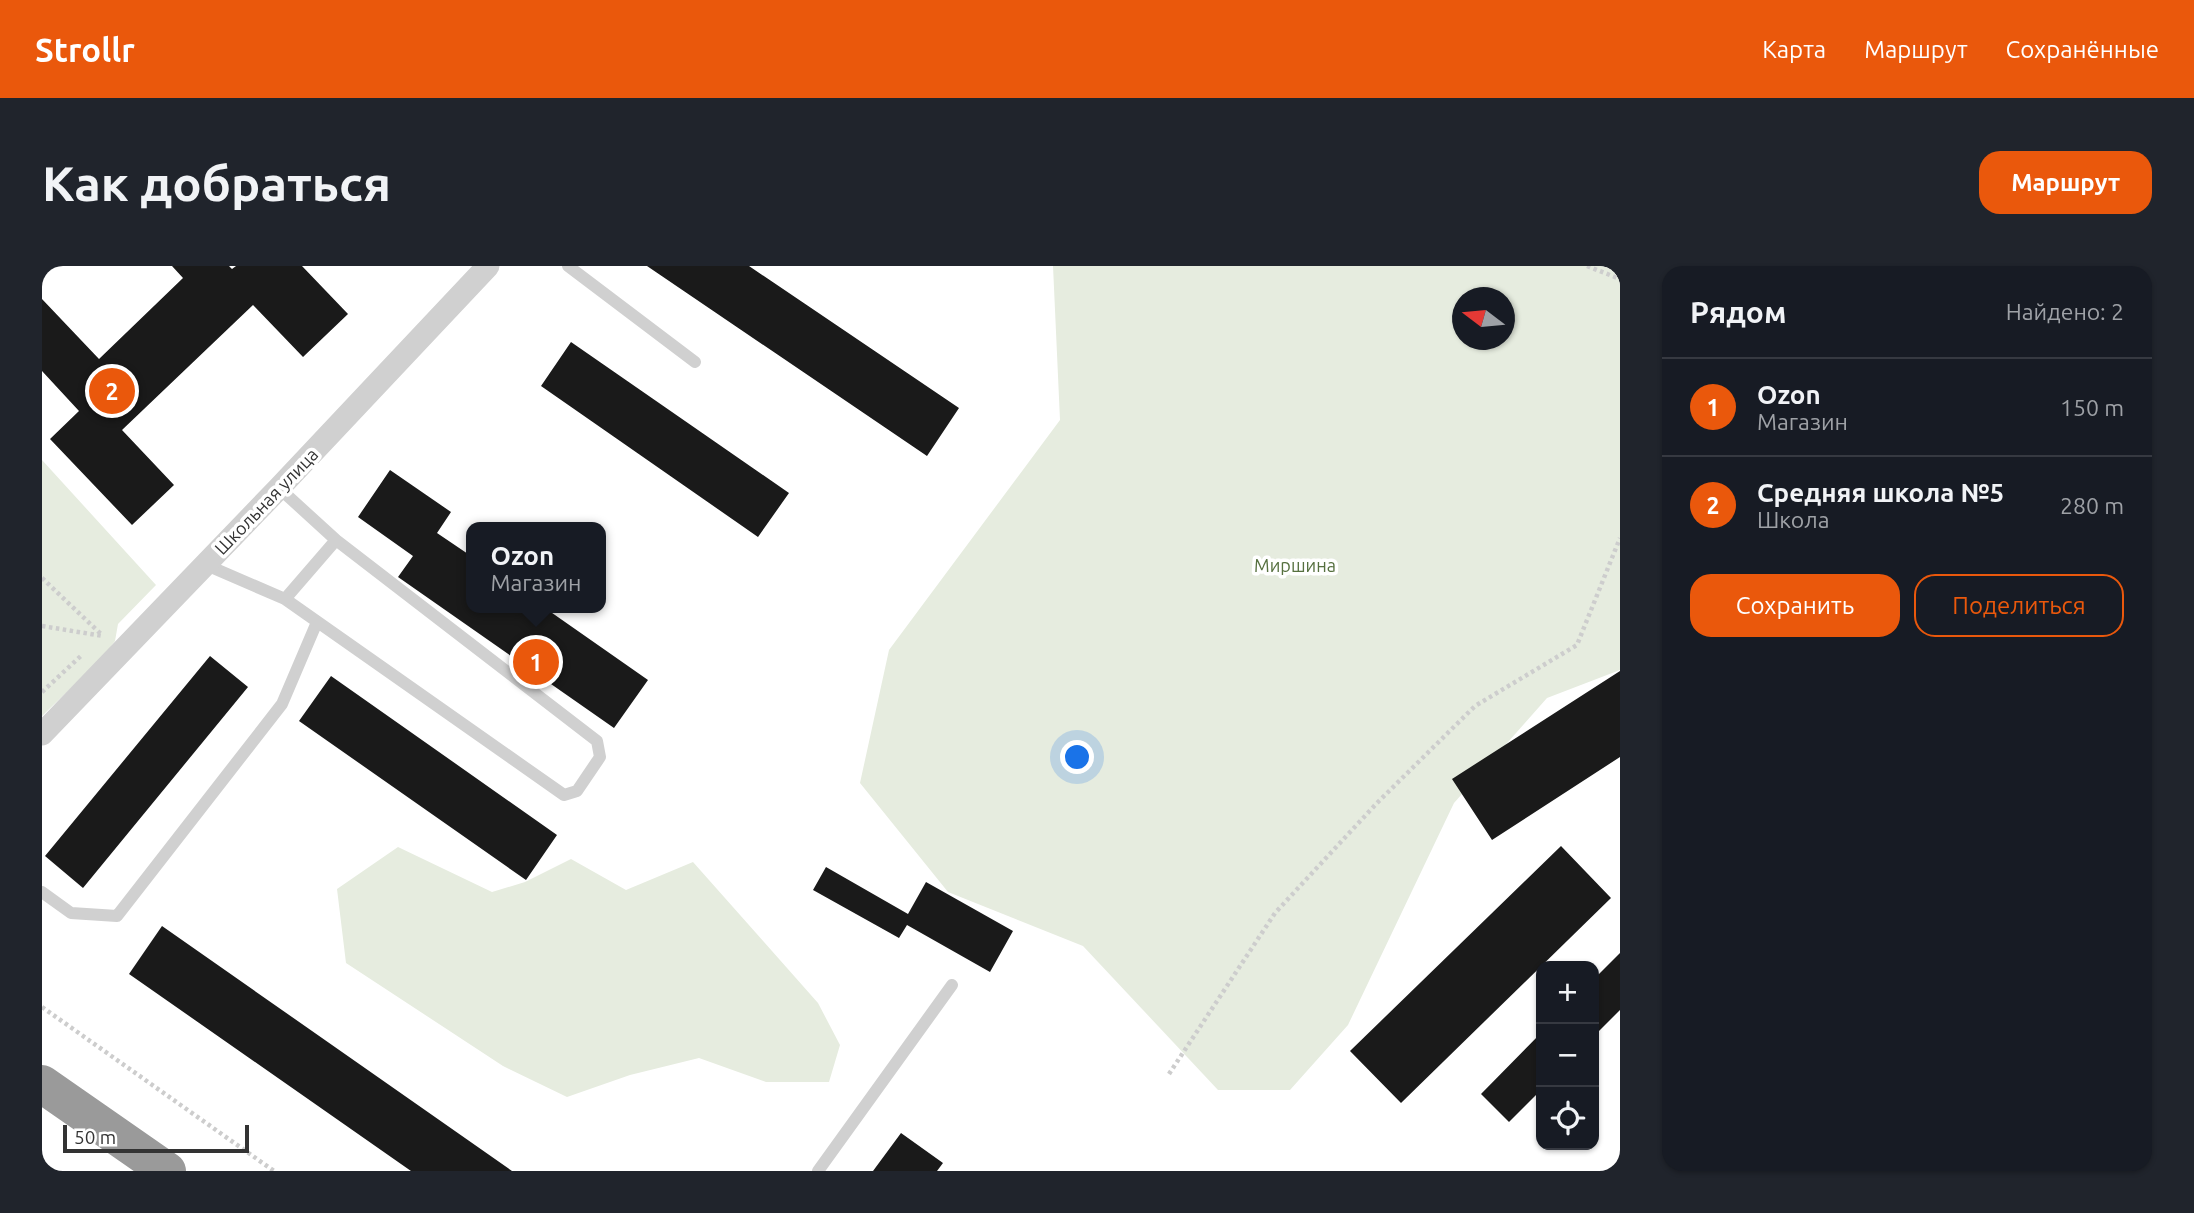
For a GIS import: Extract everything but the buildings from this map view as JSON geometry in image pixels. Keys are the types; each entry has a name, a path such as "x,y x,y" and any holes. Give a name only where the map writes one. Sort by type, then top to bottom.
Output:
{"highway":[{"path":"42,1084 167,1171"}],"street":[{"name":"Школьная улица","path":"42,734 488,266"}],"lane":[{"path":"568,266 695,362"},
{"path":"204,564 285,599 564,795 577,791 600,757 597,741 336,540 279,488"},
{"path":"285,599 336,540"},
{"path":"42,892 71,913 117,916 282,704 317,622"},
{"path":"818,1171 952,985"}],"path":[{"path":"1587,266 1620,279"},
{"path":"1169,1074 1275,913 1368,813 1475,706 1577,645 1620,538"},
{"path":"42,578 103,636"},
{"path":"42,626 103,636 136,638"},
{"path":"42,1007 274,1171"}],"green space":[{"name":"Миршина","path":"1053,266 1620,266 1620,670 1547,698 1454,803 1348,1025 1290,1090 1218,1090 1083,946 948,892 860,783 889,650 1060,420"},
{"path":"42,460 156,585 118,624 115,641 103,657 42,716"},
{"path":"398,847 492,892 525,882 571,859 626,890 693,862 818,1003 840,1045 829,1082 766,1082 699,1058 630,1075 567,1097 503,1066 346,963 337,889"}],"place":[{"name":"Средняя школа №5","path":"112,391"},
{"name":"Ozon","path":"536,662"}]}
